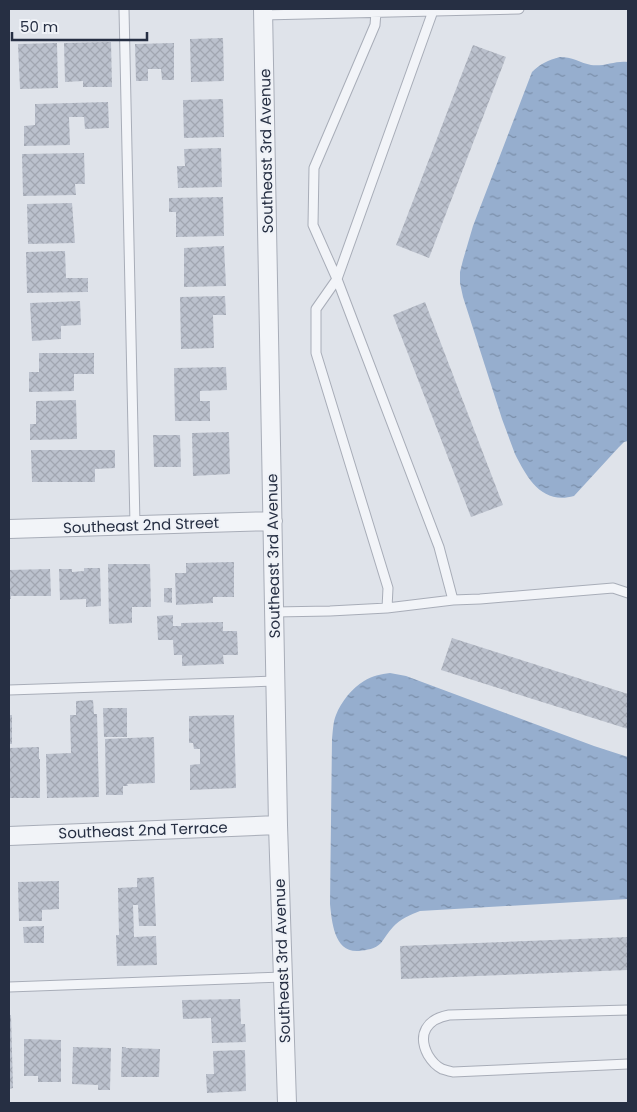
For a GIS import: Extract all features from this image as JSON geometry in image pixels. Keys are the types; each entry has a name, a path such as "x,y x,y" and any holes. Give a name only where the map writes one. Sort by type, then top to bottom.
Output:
{"street":[{"name":"Southeast 3rd Avenue","path":"263,12 278,825 287,1103"},
{"name":"Southeast 2nd Street","path":"9,529 273,521"},
{"name":"Southeast 2nd Terrace","path":"9,836 278,825"}],"lane":[{"path":"124,9 135,525"},
{"path":"263,12 519,9"},
{"path":"387,608 388,588 316,353 316,310 337,279 433,11"},
{"path":"376,12 374,25 314,168 313,225 337,279 439,547 453,600"},
{"path":"274,612 330,612 387,608 453,600 613,588 628,585"},
{"path":"613,588 628,593"},
{"path":"9,690 275,682"},
{"path":"9,987 283,978"},
{"path":"628,1010 449,1014 439,1017 430,1023 423,1034 424,1047 430,1059 441,1068 453,1072 628,1064"}],"water":[{"path":"560,57 596,65 628,62 628,441 619,447 574,496 563,498 553,497 537,487 525,472 515,454 502,419 460,283 460,272 473,226 532,72 544,63"},
{"path":"390,673 406,676 628,757 628,899 420,911 399,922 391,929 381,943 374,948 359,951 344,947 339,942 333,927 330,904 332,739 334,724 341,705 355,687 370,678"}],"building":[{"path":"223,38 224,81 191,82 190,39"},
{"path":"111,42 112,87 83,87 83,81 65,82 64,43"},
{"path":"57,43 58,88 20,89 18,44"},
{"path":"174,43 174,80 162,80 161,69 148,69 148,81 136,81 135,44"},
{"path":"473,45 506,57 429,258 396,245"},
{"path":"223,99 224,137 184,138 183,100"},
{"path":"108,102 109,128 85,129 84,117 69,117 70,145 24,146 24,126 35,125 35,104"},
{"path":"221,148 222,187 178,188 177,166 185,166 184,149"},
{"path":"84,153 85,184 75,184 76,195 23,196 22,154"},
{"path":"223,197 224,236 176,237 176,212 169,212 169,198"},
{"path":"72,203 75,243 28,244 27,204"},
{"path":"224,246 226,286 184,287 184,248"},
{"path":"65,251 66,278 88,278 88,292 27,293 26,252"},
{"path":"225,296 226,315 213,315 214,348 181,349 180,297"},
{"path":"80,301 81,325 61,326 61,339 32,341 30,303"},
{"path":"425,302 503,505 471,517 393,315"},
{"path":"39,353 94,353 94,374 74,374 74,391 29,392 29,372 39,372"},
{"path":"226,367 227,390 200,391 200,401 210,401 210,421 175,421 174,368"},
{"path":"76,400 77,439 30,440 30,424 36,424 36,401"},
{"path":"229,432 230,474 193,476 192,433"},
{"path":"153,435 180,435 181,467 154,467"},
{"path":"31,450 115,450 115,468 95,469 95,482 32,482"},
{"path":"234,562 234,597 213,597 213,603 176,605 175,573 186,573 186,563"},
{"path":"108,564 150,564 151,607 132,607 132,623 109,624"},
{"path":"84,568 100,568 101,606 86,607 86,599 60,600 59,569 72,569 72,572 84,571"},
{"path":"50,569 51,596 11,596 11,599 9,599 9,570"},
{"path":"164,588 172,588 172,603 164,602"},
{"path":"173,615 173,626 181,626 181,623 223,622 223,631 237,631 238,655 223,655 224,664 182,666 182,655 174,655 173,640 158,640 157,616"},
{"path":"452,638 628,694 628,729 441,670"},
{"path":"93,700 94,714 97,714 99,797 47,798 46,754 71,753 70,715 76,715 76,701"},
{"path":"103,708 127,708 127,737 104,737"},
{"path":"9,715 12,715 12,744 9,744"},
{"path":"234,715 236,788 190,790 190,765 200,764 200,749 194,749 193,743 189,743 189,716"},
{"path":"154,737 155,783 127,784 128,786 123,786 123,795 106,795 105,739"},
{"path":"39,747 40,798 9,798 9,748"},
{"path":"154,877 156,926 139,926 138,905 133,905 134,937 156,936 157,965 117,966 116,935 119,935 118,888 137,887 137,878"},
{"path":"59,881 59,909 42,910 42,921 19,921 18,882"},
{"path":"44,926 44,943 24,943 23,927"},
{"path":"628,937 628,970 401,979 400,946"},
{"path":"240,999 241,1024 245,1024 246,1042 212,1043 211,1018 183,1019 182,1000"},
{"path":"9,1015 11,1015 13,1088 9,1089"},
{"path":"24,1039 61,1040 61,1082 38,1082 38,1076 24,1076"},
{"path":"73,1047 111,1048 110,1090 98,1090 98,1085 72,1084"},
{"path":"122,1047 160,1049 159,1077 121,1077"},
{"path":"245,1050 246,1091 207,1093 206,1074 214,1074 213,1051"}]}
